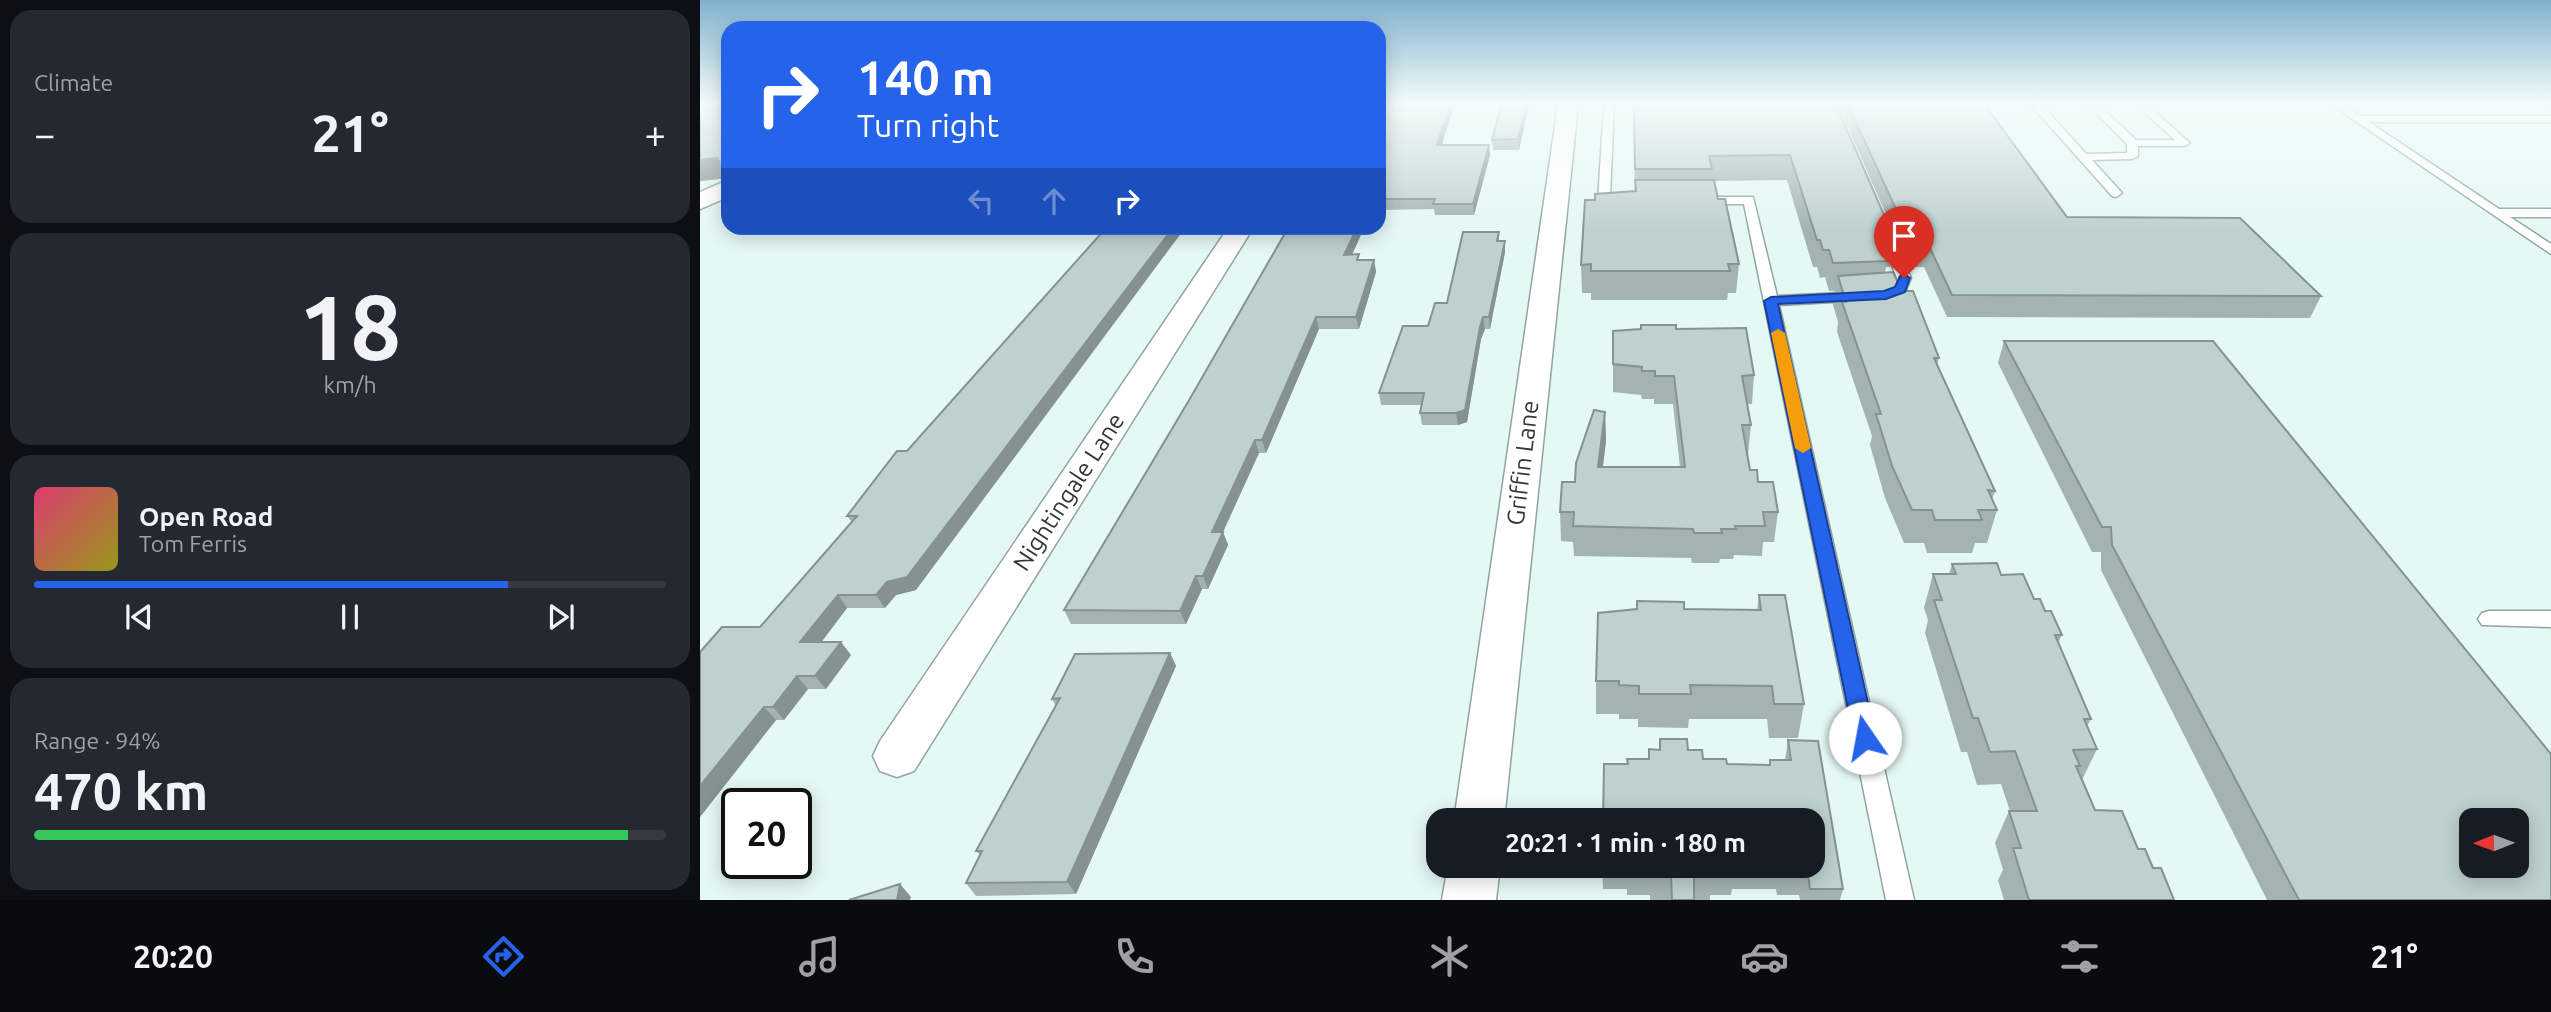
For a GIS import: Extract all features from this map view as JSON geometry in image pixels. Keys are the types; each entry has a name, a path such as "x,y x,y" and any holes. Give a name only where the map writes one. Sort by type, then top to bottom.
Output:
{"street":[{"name":"Griffin Lane","path":"1481,808 1563,147"},
{"path":"700,202 721,191"},
{"name":"Nightingale Lane","path":"897,756 1235,235"},
{"path":"1469,900 1472,878"}],"lane":[{"path":"1607,147 1604,201 1644,201"},
{"path":"2074,147 2116,193"},
{"path":"2083,157 2132,156 2133,147"},
{"path":"2398,147 2551,250"},
{"path":"1683,201 1749,200 1900,900"},
{"path":"2496,213 2551,213"},
{"path":"1771,301 1886,295 1900,289 1904,278 1878,216"},
{"path":"2489,619 2551,619"}],"building":[{"path":"700,147 721,147 721,162 717,158 700,160"},
{"path":"1386,147 1488,147 1473,204 1433,204 1435,199 1386,199"},
{"path":"1635,147 1854,147 1895,240 1878,240 1888,261 1833,263 1829,250 1823,250 1820,240 1817,240 1790,155 1709,156 1712,169 1635,169"},
{"path":"1867,147 2016,147 2067,217 2240,218 2321,296 1952,295 1929,246 1913,246"},
{"path":"1635,180 1714,180 1718,199 1725,199 1739,264 1728,264 1730,271 1591,271 1591,264 1581,265 1585,200 1595,200 1595,194 1636,191"},
{"path":"1463,232 1499,232 1497,241 1505,241 1489,317 1483,317 1480,327 1465,410 1456,413 1420,413 1424,393 1379,393 1403,326 1428,326 1435,303 1447,303"},
{"path":"1100,235 1168,235 907,577 887,582 876,595 838,595 800,642 841,642 815,676 797,676 773,707 764,707 700,786 700,652 722,627 760,627 857,516 847,516 897,451 907,451"},
{"path":"1284,235 1354,235 1344,255 1359,254 1357,260 1374,260 1356,317 1316,317 1262,440 1255,440 1212,532 1223,532 1203,576 1196,576 1180,611 1064,610"},
{"path":"1893,272 1902,291 1913,291 1939,358 1934,358 1995,491 1988,490 1997,510 1978,510 1982,520 1935,520 1932,510 1912,510 1892,466 1876,414 1881,414 1842,302 1846,302 1838,276"},
{"path":"1641,325 1676,325 1676,329 1746,328 1754,375 1742,376 1751,425 1742,425 1750,470 1757,470 1758,482 1773,482 1778,512 1763,512 1765,526 1735,526 1736,529 1721,529 1722,533 1694,533 1693,529 1573,526 1574,512 1560,512 1562,482 1575,482 1576,463 1594,410 1605,412 1598,467 1685,467 1674,376 1655,376 1655,371 1642,371 1642,367 1613,364 1613,331 1641,329"},
{"path":"2004,341 2213,341 2551,754 2551,900 2299,900 2112,545 2111,527 2102,527"},
{"path":"1997,563 2001,575 2023,574 2034,599 2040,599 2045,611 2051,611 2062,635 2055,635 2091,719 2084,719 2097,749 2073,750 2080,766 2076,766 2095,810 2122,811 2138,849 2145,849 2153,868 2161,868 2174,900 2029,900 2013,848 2021,848 2009,811 2037,811 2015,751 1990,752 1978,718 1973,718 1934,600 1942,600 1933,574 1956,574 1952,564"},
{"path":"1759,595 1785,595 1804,704 1774,704 1772,686 1690,685 1691,694 1639,694 1639,686 1619,685 1619,681 1596,681 1598,613 1637,609 1637,601 1684,602 1684,609 1761,610"},
{"path":"1170,653 1067,882 966,883 982,851 976,851 1060,698 1052,699 1075,654"},
{"path":"1660,739 1687,739 1688,750 1702,750 1703,759 1726,759 1727,764 1770,765 1770,760 1791,760 1788,740 1818,741 1843,889 1810,889 1809,878 1825,878 1825,808 1603,808 1604,764 1628,764 1627,759 1649,759 1649,749 1660,750"},
{"path":"1671,878 1694,878 1694,900 1672,900"},
{"path":"900,884 897,900 849,900"}],"slow traffic":[{"path":"1778,333 1803,448"}],"route":[{"path":"1865,738 1771,301 1886,295 1900,289 1904,278"}]}
